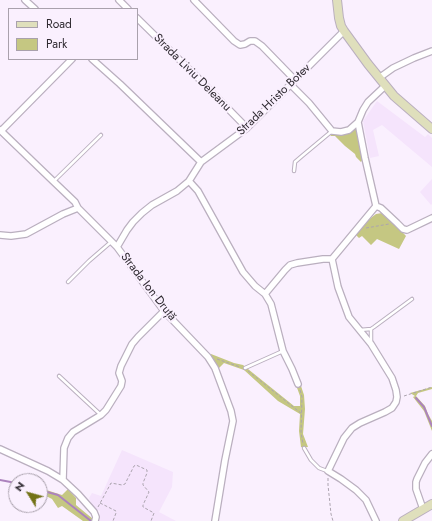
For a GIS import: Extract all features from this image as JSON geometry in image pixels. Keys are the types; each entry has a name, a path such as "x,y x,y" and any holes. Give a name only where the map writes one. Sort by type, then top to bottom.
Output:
{"main road":[{"path":"336,1 339,18 344,31 384,86 400,102 432,129"},
{"path":"403,521 432,504"}],"street":[{"path":"25,0 34,8"},
{"path":"119,0 127,8"},
{"path":"194,0 234,41 240,44 255,41 262,46 332,131 341,132 349,130 358,122 368,102 384,86"},
{"name":"Strada Liviu Deleanu","path":"138,19 199,78 247,128"},
{"name":"Strada Hristo Botev","path":"117,247 127,230 142,212 189,181 201,162 247,128 344,31"},
{"path":"379,78 393,68 432,51"},
{"name":"Strada Ion Druță","path":"71,60 1,131 75,202 78,208 117,247 164,311 208,357 215,368 233,421 215,521"},
{"path":"93,60 201,162"},
{"path":"358,122 376,206"},
{"path":"189,181 198,191 243,272 255,286 266,294 271,304 283,351 298,384"},
{"path":"376,206 381,208 403,229 407,230 432,218"},
{"path":"332,259 376,206"},
{"path":"0,235 11,236 26,234 63,214 78,208"},
{"path":"266,294 290,265 323,259 332,259"},
{"path":"332,259 338,287 349,316 371,344 392,378 396,390 396,402 392,408 352,428 344,438 328,471 356,490 366,500 376,521"},
{"path":"63,480 64,448 68,438 73,432 101,415 106,410 121,386 122,381 119,373 132,344 164,311"},
{"path":"0,449 48,471 63,480 94,512 96,517 95,521"},
{"path":"423,509 416,489 416,482 425,463 432,454"}],"lane":[{"path":"294,171 295,162 332,131"},
{"path":"53,181 101,135"},
{"path":"68,282 111,242"},
{"path":"360,330 371,329 412,299"},
{"path":"371,329 371,344"},
{"path":"245,368 283,351"},
{"path":"60,376 101,415"},
{"path":"304,448 311,460 319,468 328,471"}],"path":[{"path":"358,229 396,223"},
{"path":"208,357 245,368 302,414"},
{"path":"298,384 302,397 301,432 304,448"},
{"path":"397,397 432,387"},
{"path":"94,512 111,484 125,484 134,466 136,465 147,470 143,486 149,492 143,507 154,513 151,521"},
{"path":"328,471 328,485 333,521"},
{"path":"100,503 116,512 113,521"}],"shaded area":[{"path":"377,101 425,137 428,134 432,138 432,167 382,125 373,130 379,156 370,158 363,121"},
{"path":"432,179 432,204 431,205 420,192"},
{"path":"122,450 173,472 172,487 159,512 176,521 99,521 100,511 93,507 89,498 92,493 101,496"}],"green space":[{"path":"357,127 363,159 361,162 355,154 335,136 330,136 334,133 344,133"},
{"path":"382,213 387,216 406,236 399,249 377,239 371,245 362,236 359,238 356,235 367,221 376,214"},
{"path":"211,354 243,365 294,406 300,406 300,396 296,385 300,383 304,395 305,409 303,434 308,447 301,447 299,431 300,414 278,401 244,370 224,363 219,368 209,355"},
{"path":"432,387 432,389 418,393 416,396 425,406 432,421 432,431 424,411 413,397 415,396 410,393"},
{"path":"68,489 76,498 76,505 93,519 93,521 83,521 62,506 58,508 52,499 48,497 48,491 62,495"}],"waterway":[{"path":"416,398 424,407 432,426"},
{"path":"0,480 8,482"},
{"path":"48,492 58,495 91,521"}]}
